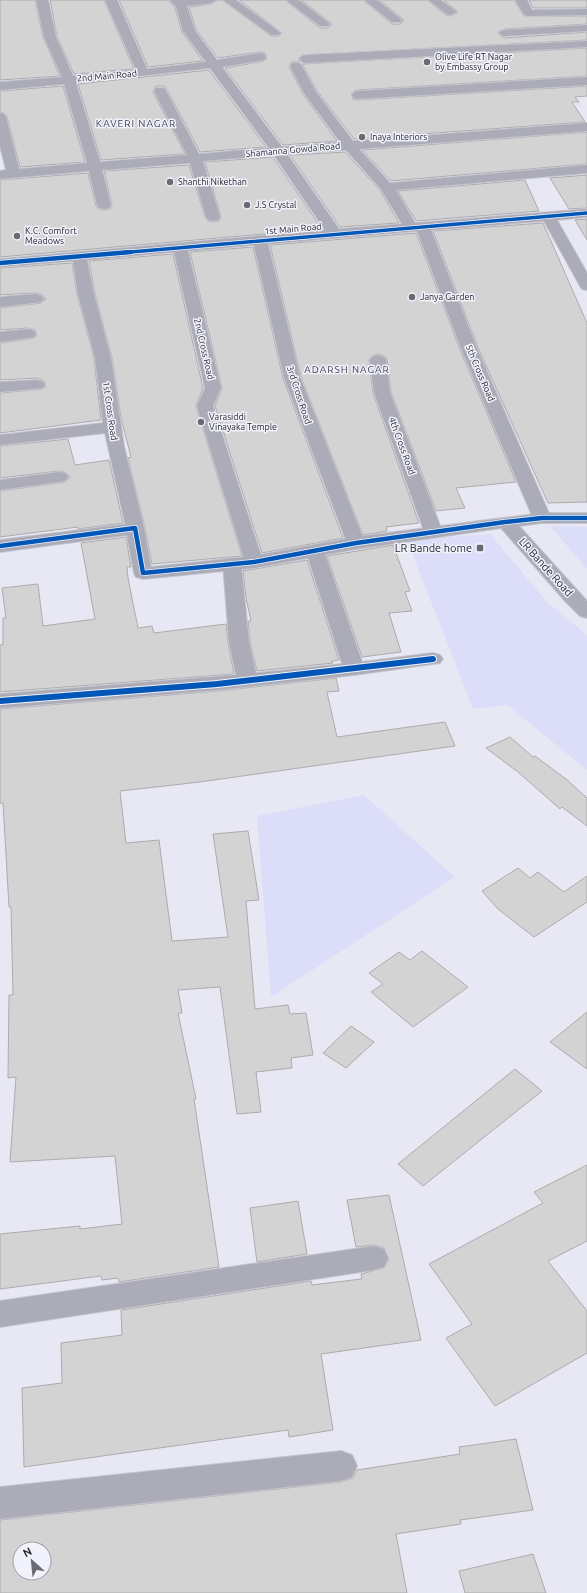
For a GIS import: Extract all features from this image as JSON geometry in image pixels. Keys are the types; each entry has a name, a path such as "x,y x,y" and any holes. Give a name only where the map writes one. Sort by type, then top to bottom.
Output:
{"street":[{"path":"42,0 50,37 69,80 95,167 104,205"},
{"path":"111,0 143,73"},
{"path":"211,0 178,2 189,31 278,150 335,234"},
{"path":"229,0 275,33"},
{"path":"292,0 324,24"},
{"path":"370,0 396,20"},
{"path":"434,0 451,12"},
{"path":"521,0 528,13 587,12"},
{"path":"505,33 587,28"},
{"name":"5th Cross Road","path":"542,518 416,226 387,187 349,145 310,93 301,62 587,44"},
{"name":"2nd Main Road","path":"0,86 143,73 214,65 260,57"},
{"path":"358,94 587,81"},
{"path":"160,92 195,158 213,217"},
{"path":"0,117 6,174"},
{"name":"Shamanna Gowda Road","path":"6,174 278,150 587,127"},
{"path":"387,187 587,169"},
{"name":"1st Main Road","path":"0,263 416,226 587,213"},
{"path":"548,216 587,286"},
{"name":"3rd Cross Road","path":"260,241 292,377 356,543"},
{"name":"2nd Cross Road","path":"180,248 214,388 205,406 254,562"},
{"name":"1st Cross Road","path":"78,256 86,294 103,358 115,446 135,528 142,573 232,564"},
{"path":"0,302 36,299"},
{"path":"0,337 28,334"},
{"name":"4th Cross Road","path":"378,360 382,392 433,531"},
{"path":"0,387 38,385"},
{"path":"0,440 112,427"},
{"path":"0,485 59,477"},
{"path":"247,680 239,642 232,564 254,562 356,543 433,531 542,518 587,518"},
{"name":"LR Bande Road","path":"505,522 587,612"},
{"path":"0,546 135,528"},
{"path":"315,551 354,669"},
{"path":"0,701 80,696 247,680 433,659"},
{"path":"0,1314 374,1258"},
{"path":"0,1503 341,1466"}],"shaded area":[{"path":"550,526 587,527 587,569"},
{"path":"490,534 548,603 587,635 587,770 507,705 473,709 407,540"},
{"path":"364,795 455,877 271,997 257,816"}],"building":[{"path":"0,0 35,0 43,37 60,76 0,80"},
{"path":"50,0 104,0 134,69 74,74 57,37"},
{"path":"119,0 168,0 175,7 182,32 203,61 148,67"},
{"path":"218,0 222,0 271,36 279,36 282,33 239,0 285,0 320,28 328,28 332,24 301,0 363,0 392,24 400,24 404,20 379,0 427,0 446,15 451,16 458,12 444,0 514,0 524,16 587,16 587,24 505,29 498,32 501,36 505,38 587,32 587,40 302,55 299,58 300,62 292,62 289,67 303,94 337,141 283,145 225,68 264,61 267,58 265,53 260,52 218,58 196,30 189,7 211,4"},
{"path":"529,0 587,0 587,8 533,8"},
{"path":"587,48 587,76 358,90 351,94 353,99 358,100 587,86 587,96 575,97 579,102 572,102 585,122 354,139 317,91 302,64"},
{"path":"209,70 266,147 200,152 167,90 164,86 156,86 153,92 185,154 101,160 78,84"},
{"path":"63,86 85,162 20,167 7,117 4,113 0,112 0,91"},
{"path":"587,132 587,164 391,181 362,150"},
{"path":"345,152 380,190 399,223 340,227 290,155"},
{"path":"273,157 322,229 0,257 0,180 88,173 96,206 99,209 104,210 110,209 112,205 104,171 189,165 205,217 208,221 213,222 219,221 221,217 205,162"},
{"path":"587,175 587,208 569,209 550,178"},
{"path":"525,180 539,211 416,221 398,191"},
{"path":"587,219 587,240 575,220"},
{"path":"543,223 587,323 587,502 548,503 479,350 433,231"},
{"path":"416,233 461,352 516,482 456,488 465,508 436,511 391,392 387,359 378,354 372,356 369,360 373,393 419,523 386,527 387,531 363,535 301,377 270,245"},
{"path":"253,247 283,378 343,538 262,553 215,406 222,388 190,252"},
{"path":"173,254 203,388 196,406 242,556 152,564 128,458 131,457 121,418 112,358 95,294 89,261"},
{"path":"72,263 77,294 94,358 101,420 0,433 0,393 43,389 46,386 44,381 37,378 0,380 0,343 34,338 37,335 35,330 28,328 0,330 0,308 41,303 46,299 42,295 36,293 0,295 0,268"},
{"path":"68,439 75,465 109,460 123,523 0,537 0,491 65,482 70,477 65,472 59,471 0,478 0,446"},
{"path":"126,537 131,567 127,567 128,578 138,628 152,626 154,633 226,624 234,674 0,692 0,645 3,645 3,618 6,618 2,588 38,584 43,626 95,619 81,543"},
{"path":"393,545 410,591 405,592 412,611 389,613 401,652 362,657 327,556"},
{"path":"307,560 339,660 332,661 333,663 257,671 250,642 248,621 251,621 246,598 243,571"},
{"path":"336,678 339,691 327,692 337,737 445,722 455,746 200,782 120,791 126,843 159,840 172,941 228,937 213,834 248,831 259,900 246,901 255,1009 288,1005 290,1014 306,1013 313,1055 291,1058 292,1068 256,1072 261,1112 237,1114 220,987 178,990 182,1013 178,1013 196,1099 194,1099 219,1267 119,1282 118,1278 102,1280 101,1276 0,1289 0,1234 80,1226 80,1229 122,1224 115,1156 10,1162 16,1077 8,1078 9,995 13,995 11,907 9,907 3,803 0,803 0,709 217,691"},
{"path":"510,737 533,757 535,756 566,779 587,798 587,826 562,807 560,809 518,772 486,748"},
{"path":"518,868 530,878 538,872 564,892 587,876 587,902 534,937 498,909 482,891"},
{"path":"422,951 468,987 413,1027 371,992 383,984 369,973 399,952 410,960"},
{"path":"587,1012 587,1069 550,1042"},
{"path":"351,1026 374,1042 346,1068 323,1053"},
{"path":"515,1069 542,1091 423,1186 398,1164"},
{"path":"587,1165 587,1241 548,1261 587,1311 587,1353 495,1406 446,1338 472,1324 429,1264 543,1203 534,1192"},
{"path":"389,1195 421,1340 321,1354 333,1430 289,1437 288,1430 24,1467 22,1388 62,1383 61,1343 122,1335 121,1310 311,1281 312,1285 362,1279 361,1274 384,1268 389,1259 384,1248 374,1245 356,1247 347,1200"},
{"path":"298,1201 307,1254 257,1262 250,1208"},
{"path":"516,1439 533,1510 460,1520 461,1524 396,1534 407,1593 0,1593 0,1520 341,1482 353,1478 357,1470 460,1454 459,1447"},
{"path":"533,1554 546,1593 465,1593 459,1571"}],"cycle path":[{"path":"0,263 587,213"},
{"path":"0,546 135,528 143,573 254,562 356,543 505,522 542,518 587,518"},
{"path":"0,701 217,684 433,659"}],"place":[{"name":"Olive Life RT Nagar by Embassy Group","path":"427,62"},
{"name":"Inaya Interiors","path":"362,137"},
{"name":"Shanthi Nikethan","path":"170,182"},
{"name":"J.S Crystal","path":"247,205"},
{"name":"K.C. Comfort Meadows","path":"17,236"},
{"name":"Janya Garden","path":"412,297"},
{"name":"Varasiddi Vinayaka Temple","path":"201,422"},
{"name":"LR Bande home","path":"480,548"}],"district":[{"name":"KAVERI NAGAR","path":"136,123"},
{"name":"ADARSH NAGAR","path":"347,369"}]}
